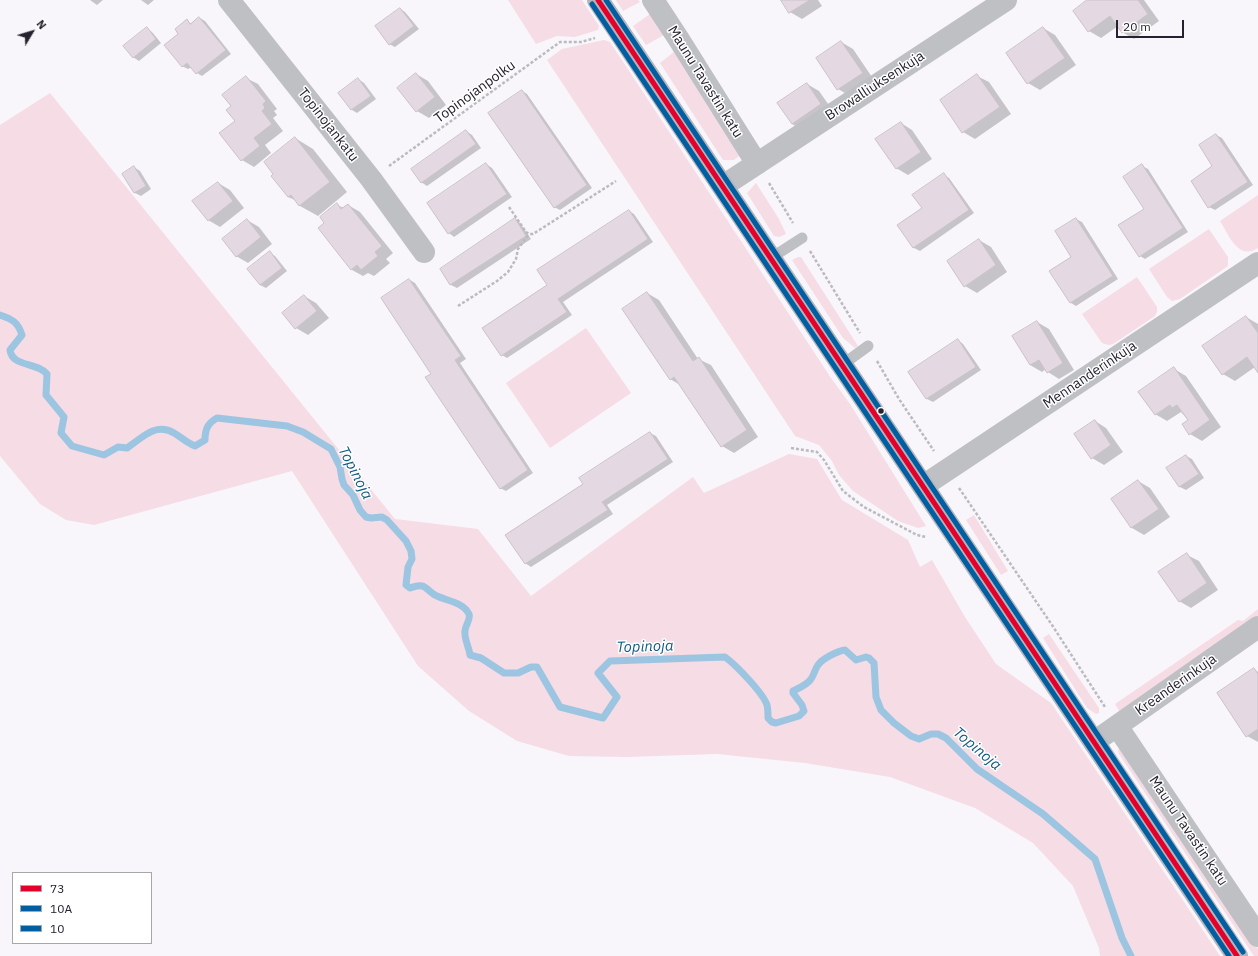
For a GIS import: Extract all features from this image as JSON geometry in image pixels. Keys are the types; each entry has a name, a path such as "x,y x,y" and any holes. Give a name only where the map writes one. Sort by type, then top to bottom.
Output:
{"street":[{"name":"Topinojankatu","path":"230,0 371,180 424,252"},
{"name":"Maunu Tavastin katu","path":"598,0 724,186 1237,956"},
{"name":"Maunu Tavastin katu","path":"653,0 757,164"},
{"name":"Browalliuksenkuja","path":"724,186 1006,0"},
{"name":"Mennanderinkuja","path":"923,486 1258,263"},
{"name":"Kreanderinkuja","path":"1094,742 1258,627"},
{"name":"Maunu Tavastin katu","path":"1117,726 1258,936"}],"lane":[{"path":"771,258 802,238"},
{"path":"842,365 868,346"}],"path":[{"name":"Topinojanpolku","path":"371,180 560,42 581,42 596,37"},
{"path":"757,164 899,399 932,448"},
{"path":"458,306 497,281 508,272 516,259 518,249 529,234 533,234 616,181"},
{"path":"509,207 526,232 529,234"},
{"path":"791,448 817,452 824,460 843,491 864,507 917,535 926,537"},
{"path":"957,485 1052,625 1117,726"}],"shaded area":[{"path":"508,0 582,0 599,26 598,30 575,37 557,36 536,44"},
{"path":"616,0 638,0 640,2 623,11"},
{"path":"650,14 664,35 646,45 633,26"},
{"path":"604,40 610,42 831,378 850,404 926,526 918,528 898,521 853,491 839,475 832,461 819,445 795,436 547,60 562,49"},
{"path":"674,52 739,156 734,160 723,160 660,63"},
{"path":"50,93 395,519 478,529 531,596 693,477 704,493 789,454 817,459 842,500 908,540 920,567 932,560 965,617 996,664 1051,703 1220,956 1100,956 1099,948 1073,886 1033,843 975,808 890,777 805,763 717,754 627,757 569,756 517,741 469,711 418,666 292,471 94,525 66,520 40,504 0,456 0,125"},
{"path":"756,183 779,219 786,234 779,237 774,236 747,193"},
{"path":"1258,195 1258,248 1251,251 1245,251 1235,245 1220,221"},
{"path":"1209,229 1228,257 1228,266 1180,299 1172,301 1167,297 1149,269"},
{"path":"801,257 858,346 855,348 843,338 792,260"},
{"path":"1137,277 1157,307 1155,316 1113,344 1109,345 1102,343 1082,314"},
{"path":"586,328 631,393 550,448 506,383"},
{"path":"974,515 1008,571 1001,575 966,520"},
{"path":"1258,609 1258,619 1121,714 1115,704 1238,620 1243,621"},
{"path":"1049,634 1099,708 1099,713 1096,714 1087,708 1043,638"},
{"path":"1120,749 1125,751 1258,949 1258,956 1254,956 1119,754 1118,750"}],"building":[{"path":"781,0 810,0 789,13"},
{"path":"1087,0 1138,0 1148,14 1122,33 1110,16 1088,32 1073,11"},
{"path":"400,8 414,26 389,45 375,26"},
{"path":"199,17 226,50 196,74 187,63 182,67 164,45 178,34 175,29 187,19 190,24"},
{"path":"147,27 156,39 133,58 123,46"},
{"path":"1043,27 1065,58 1027,84 1006,53"},
{"path":"841,41 863,73 837,90 816,58"},
{"path":"416,73 435,97 416,112 397,88"},
{"path":"977,74 1000,107 962,133 940,100"},
{"path":"246,76 266,101 263,104 265,108 262,111 272,124 254,138 260,146 241,161 219,133 235,121 226,110 231,106 222,95"},
{"path":"358,78 371,96 351,110 338,93"},
{"path":"807,83 821,104 792,124 777,103"},
{"path":"522,90 587,185 554,208 488,113"},
{"path":"901,122 921,152 896,169 875,139"},
{"path":"466,130 476,144 421,183 411,169"},
{"path":"1216,134 1248,182 1208,208 1191,181 1212,166 1199,145"},
{"path":"295,137 330,182 299,206 291,195 288,197 271,176 273,174 264,162"},
{"path":"486,163 507,194 448,234 427,203"},
{"path":"1142,164 1183,228 1139,257 1118,225 1144,209 1123,177"},
{"path":"134,166 146,186 134,193 122,174"},
{"path":"944,173 969,210 913,248 897,225 922,208 912,195"},
{"path":"218,182 233,201 208,221 192,201"},
{"path":"337,203 341,209 348,204 382,246 375,252 378,256 361,270 357,265 351,270 318,228 324,223 320,217"},
{"path":"629,210 648,239 558,299 567,312 501,356 482,328 547,285 537,270"},
{"path":"515,218 526,236 450,285 440,269"},
{"path":"1076,218 1113,276 1070,303 1049,271 1071,257 1055,231"},
{"path":"247,219 261,237 236,257 222,239"},
{"path":"979,239 996,265 964,287 947,261"},
{"path":"270,251 282,268 260,285 247,269"},
{"path":"409,279 461,356 455,360 528,470 500,489 425,377 431,374 381,298"},
{"path":"647,292 693,361 699,357 747,430 721,447 674,377 670,380 622,309"},
{"path":"304,295 317,311 295,329 282,313"},
{"path":"1246,316 1258,333 1258,373 1247,357 1222,375 1202,346"},
{"path":"1037,321 1063,363 1047,373 1039,360 1030,365 1012,336"},
{"path":"958,339 976,367 926,399 908,372"},
{"path":"1174,367 1210,420 1189,435 1182,424 1188,420 1177,405 1172,408 1170,405 1155,415 1138,392"},
{"path":"1095,420 1111,445 1091,459 1074,434"},
{"path":"650,432 668,459 602,502 608,510 525,564 505,535 583,484 579,478"},
{"path":"1186,455 1199,474 1179,487 1166,468"},
{"path":"1138,480 1159,509 1131,528 1111,499"},
{"path":"1187,553 1207,583 1179,602 1158,572"},
{"path":"1254,668 1258,674 1258,729 1246,737 1217,693"}],"waterway":[{"name":"Topinoja","path":"0,315 14,322 19,327 22,335 10,350 15,359 43,370 47,374 46,395 64,417 61,433 72,446 104,455 118,447 127,448 143,436 155,430 161,429 174,433 195,446 205,440 208,427 211,422 217,418 287,426 303,432 331,449 340,467 344,485 353,495 360,510 366,517 382,517 387,520 406,541 411,551 412,559 408,567 406,585 410,588 422,586 435,595 463,607 469,614 465,634 470,655 481,658 504,673 518,673 531,667 537,667 560,707 603,718 617,697 598,673 610,661 725,657 755,687 767,705 768,718 772,722 776,723 799,716 804,711 793,691 809,681 818,665 826,658 845,650 856,660 866,657 869,658 874,663 876,697 881,710 894,723 911,736 919,739 931,734 938,734 946,738 977,769 1043,814 1095,859 1122,938 1131,956"}],"transit line":[{"name":"73","path":"598,0 1237,956"},
{"name":"10","path":"606,0 1243,952"},
{"name":"10A","path":"592,4 1229,956"}]}
